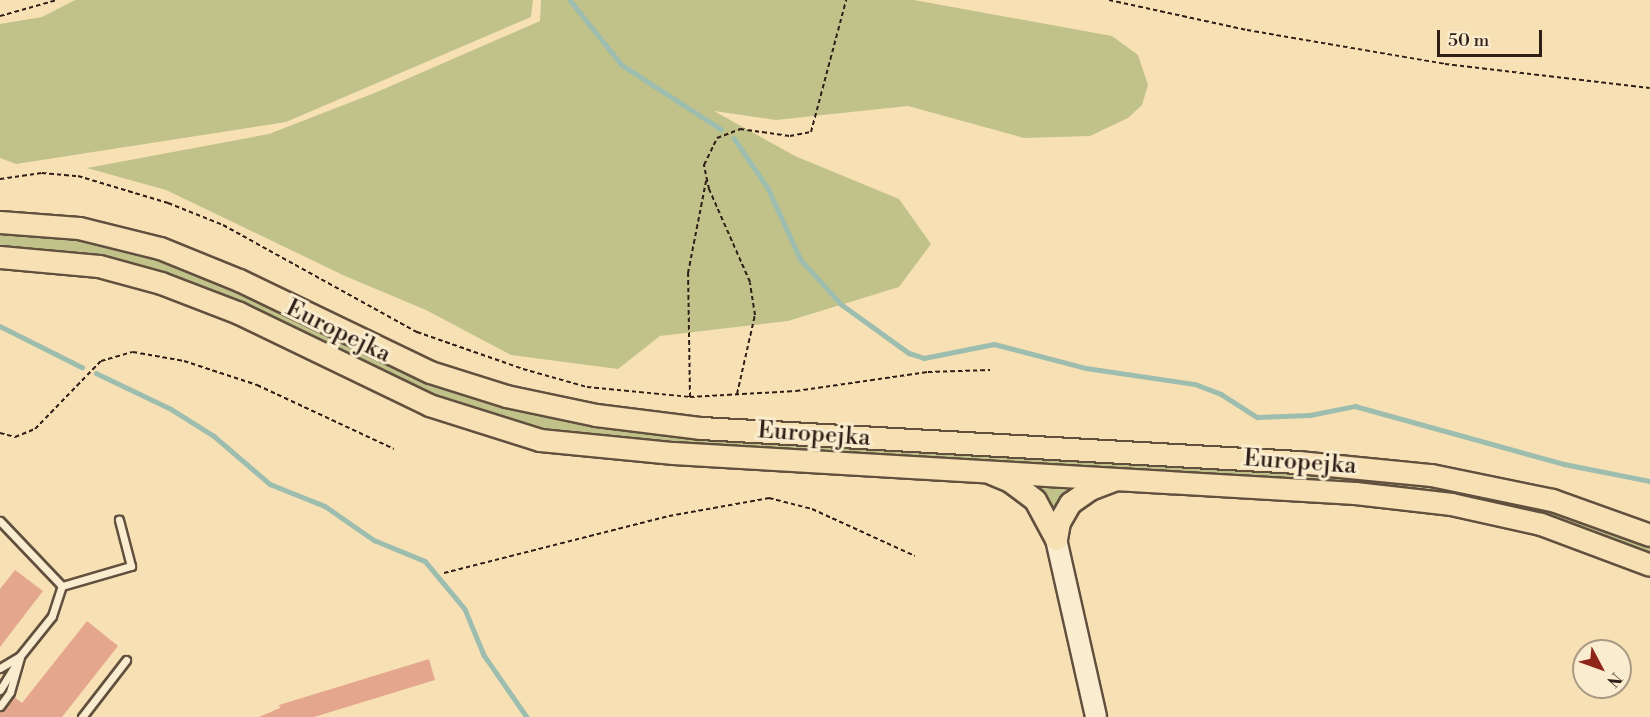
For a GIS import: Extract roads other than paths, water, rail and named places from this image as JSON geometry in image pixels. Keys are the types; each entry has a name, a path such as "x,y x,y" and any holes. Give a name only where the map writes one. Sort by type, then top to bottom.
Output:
{"main road":[{"name":"Europejka","path":"0,222 79,228 160,248 238,280 430,372 506,396 596,415 701,428 1298,462 1431,475 1552,500 1650,535"},
{"name":"Europejka","path":"0,257 99,266 161,283 239,313 429,405 540,440 673,453 1123,477 1355,493 1451,504 1541,525 1650,565"},
{"path":"982,469 1010,481 1035,500 1056,539"},
{"path":"1056,539 1059,522 1070,503 1090,489 1123,477"}],"street":[{"path":"1056,539 1096,717"}],"lane":[{"path":"62,586 131,566 119,520"},
{"path":"0,521 62,586"},
{"path":"0,690 20,656 52,616 62,586"},
{"path":"0,668 20,656"},
{"path":"0,706 10,692 20,656"},
{"path":"82,717 126,660"}],"waterway":[{"path":"570,0 622,65 721,129"},
{"path":"734,138 768,188 801,260 841,304 909,353 924,358 994,344 1086,368 1195,384 1221,394 1257,417 1310,415 1355,406 1564,464 1650,481"},
{"path":"0,326 82,367"},
{"path":"96,373 171,409 214,436 270,484 325,506 374,540 425,561 465,609 484,655 527,717"}]}
